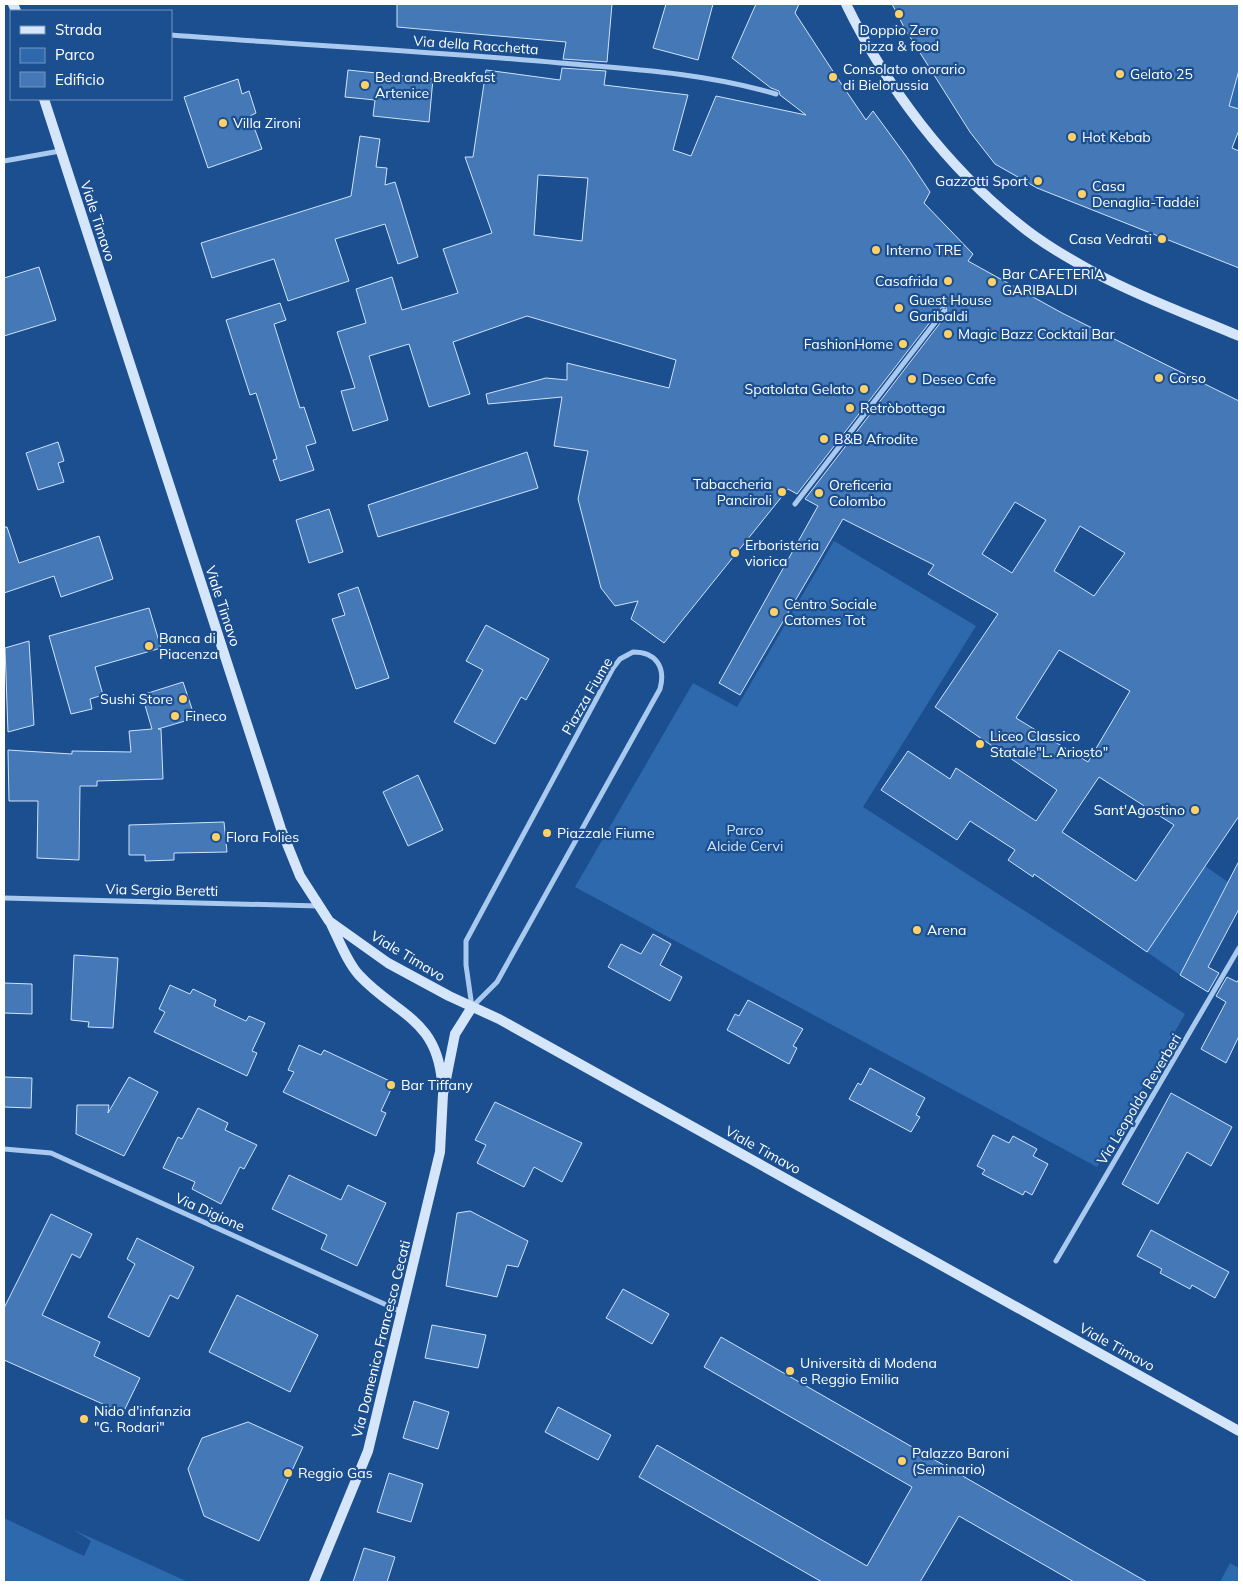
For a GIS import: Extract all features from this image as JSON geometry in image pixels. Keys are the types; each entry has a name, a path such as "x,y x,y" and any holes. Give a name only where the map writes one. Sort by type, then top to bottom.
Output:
{"main road":[{"path":"846,4 858,28 884,70 945,154 979,189 1021,226 1098,274 1239,336"},
{"name":"Viale Timavo","path":"44,100 281,828 300,876 329,920 388,963 499,1019 1239,1431"},
{"path":"329,920 358,974 408,1015 432,1041 438,1054 443,1094"},
{"name":"Via Domenico Francesco Cecati","path":"314,1582 368,1451 440,1152 443,1094 472,1007"}],"street":[{"name":"Via della Racchetta","path":"172,35 390,51 446,52 623,68 687,75 742,84 776,94"},
{"path":"4,161 61,151"},
{"path":"795,504 944,311"},
{"name":"Piazza Fiume","path":"633,652 651,656 656,660 662,671 660,689 497,982 472,1007 466,965 466,941 613,668 620,660 633,652"},
{"name":"Via Sergio Beretti","path":"4,898 319,906"},
{"name":"Via Leopoldo Reverberi","path":"1056,1261 1239,948"},
{"name":"Via Digione","path":"4,1149 51,1152 402,1312"}],"green space":[{"path":"1239,70 1239,109 1229,106"},
{"name":"Parco Alcide Cervi","path":"834,541 976,626 863,807 1185,1014 1097,1167 575,887 693,683 737,707"},
{"path":"1205,866 1228,882 1180,975 1147,952"},
{"path":"4,1518 84,1556 91,1541 74,1530 188,1582 4,1582"},
{"path":"1230,1563 1239,1568 1239,1582 1220,1582"}],"building":[{"path":"397,4 612,4 607,62 563,59 566,42 397,27"},
{"path":"666,4 713,4 698,60 653,48"},
{"path":"756,4 799,4 795,13 838,79 866,120 873,111 906,156 930,192 924,203 973,254 968,261 1062,313 1239,401 1239,816 1147,952 1034,874 1033,877 1008,860 1015,850 970,821 957,840 881,790 908,751 950,779 956,768 1036,821 1057,790 935,707 998,614 928,574 934,565 843,519 740,695 719,683 818,506 805,499 947,314 946,307 941,308 797,494 788,489 664,643 631,619 638,601 615,606 601,588 578,499 588,451 554,446 562,397 488,404 486,394 546,378 567,380 567,363 669,388 676,360 527,316 453,342 470,394 429,407 409,344 369,356 388,420 353,431 341,391 355,388 337,332 366,323 356,289 392,277 402,310 458,293 443,249 492,233 465,157 473,157 486,70 560,80 562,68 606,71 604,85 688,95 673,150 691,156 716,96 806,115 780,95 779,91 771,88 732,58","holes":["538,175 588,178 582,241 534,235","1015,502 1046,520 1012,573 982,554","1080,526 1125,553 1094,596 1054,571","1059,650 1130,691 1088,762 1016,718","1099,777 1174,825 1136,881 1062,832"]},
{"path":"892,4 1239,4 1239,70 1229,106 1239,109 1239,130 1232,148 1239,151 1239,268 1037,188 995,164 970,132 905,29"},
{"path":"348,70 433,79 429,122 373,116 375,100 345,97"},
{"name":"Villa Zironi","path":"238,79 242,94 249,91 256,113 250,116 262,149 208,168 184,97"},
{"path":"360,136 380,139 376,167 387,168 385,185 395,182 418,257 398,264 385,224 335,239 349,281 288,301 274,259 212,278 201,243 351,196"},
{"path":"39,267 56,320 4,336 4,278"},
{"path":"280,303 286,320 274,324 300,408 304,407 316,443 306,446 314,470 280,481 273,460 277,459 256,393 250,395 226,320"},
{"path":"58,442 64,461 58,463 64,482 38,490 26,453"},
{"path":"527,452 538,488 378,537 368,505"},
{"path":"329,509 343,552 309,563 296,520"},
{"path":"4,527 7,527 19,563 99,536 113,579 61,597 54,576 4,593"},
{"path":"358,587 389,678 356,689 332,619 345,615 338,594"},
{"path":"149,608 161,648 95,667 103,695 90,699 92,709 71,714 49,636"},
{"path":"486,625 549,659 526,700 521,697 495,744 454,722 483,670 466,661"},
{"path":"29,641 34,725 8,732 5,648"},
{"path":"183,682 195,718 158,729 161,729 163,779 97,781 97,786 80,786 79,860 37,858 38,801 9,801 8,750 72,754 72,751 131,752 129,731 152,729 142,695"},
{"path":"418,775 443,830 408,846 383,792"},
{"path":"224,822 227,852 174,853 174,860 145,861 145,855 129,855 129,825"},
{"path":"1239,861 1239,909 1208,967 1219,973 1208,992 1180,975"},
{"path":"653,934 671,944 660,965 682,977 670,1001 608,967 621,944 641,954"},
{"path":"74,955 118,958 113,1028 88,1027 89,1022 71,1020"},
{"path":"1227,977 1237,982 1239,979 1239,1036 1226,1063 1201,1049 1226,1002 1216,996"},
{"path":"4,983 32,984 32,1014 4,1013"},
{"path":"170,985 190,994 193,989 216,1000 214,1006 246,1021 249,1016 265,1023 252,1051 257,1053 247,1076 154,1032 165,1012 159,1009"},
{"path":"748,1000 803,1029 793,1046 797,1048 789,1064 727,1030 735,1014 739,1016"},
{"path":"299,1045 321,1055 324,1050 394,1083 381,1111 386,1113 376,1136 283,1092 294,1072 288,1070"},
{"path":"870,1068 925,1098 916,1115 920,1117 911,1132 849,1099 858,1083 861,1085"},
{"path":"4,1077 32,1078 31,1108 4,1107"},
{"path":"129,1077 158,1092 124,1156 76,1134 77,1105 109,1105 108,1113"},
{"path":"1171,1093 1232,1127 1211,1166 1187,1152 1158,1204 1122,1184"},
{"path":"495,1102 582,1143 562,1182 534,1167 524,1187 477,1163 486,1145 475,1140"},
{"path":"198,1108 228,1123 225,1130 257,1145 244,1169 240,1167 221,1204 192,1189 195,1182 163,1168 178,1137 182,1139"},
{"path":"993,1135 1009,1143 1013,1136 1037,1149 1033,1156 1048,1164 1032,1195 1025,1191 1023,1195 982,1174 985,1170 977,1166"},
{"path":"289,1175 341,1200 348,1185 386,1203 357,1266 321,1249 327,1235 272,1209"},
{"path":"470,1211 528,1241 518,1267 507,1265 497,1297 446,1286 457,1213"},
{"path":"51,1214 92,1234 80,1258 72,1254 42,1315 100,1342 94,1356 140,1378 123,1413 4,1360 4,1308"},
{"path":"1151,1230 1229,1272 1215,1298 1192,1285 1190,1289 1160,1273 1162,1269 1137,1256"},
{"path":"137,1238 194,1267 178,1299 170,1295 149,1337 108,1317 135,1264 127,1259"},
{"path":"623,1289 669,1314 652,1344 606,1318"},
{"path":"237,1295 318,1335 290,1392 209,1352"},
{"path":"432,1325 486,1335 478,1368 425,1358"},
{"name":"Palazzo Baroni (Seminario)","path":"721,1337 1147,1582 1074,1582 959,1516 920,1582 822,1582 639,1477 657,1445 867,1566 912,1487 704,1367"},
{"path":"414,1401 449,1412 438,1449 403,1438"},
{"path":"558,1407 611,1435 598,1460 545,1432"},
{"path":"248,1422 303,1447 259,1541 204,1516 188,1469 202,1438"},
{"path":"389,1473 423,1484 411,1522 377,1512"},
{"path":"364,1548 395,1557 387,1582 353,1582"}],"place":[{"name":"Doppio Zero pizza & food","path":"899,14"},
{"name":"Gelato 25","path":"1120,74"},
{"name":"Consolato onorario di Bielorussia","path":"833,77"},
{"name":"Bed and Breakfast Artenice","path":"365,85"},
{"name":"Villa Zironi","path":"223,123"},
{"name":"Hot Kebab","path":"1072,137"},
{"name":"Gazzotti Sport","path":"1038,181"},
{"name":"Casa Denaglia-Taddei","path":"1082,194"},
{"name":"Casa Vedrati","path":"1162,239"},
{"name":"Interno TRE","path":"876,250"},
{"name":"Casafrida","path":"948,281"},
{"name":"Bar CAFETERIA GARIBALDI","path":"992,282"},
{"name":"Guest House Garibaldi","path":"899,308"},
{"name":"Magic Bazz Cocktail Bar","path":"948,334"},
{"name":"FashionHome","path":"903,344"},
{"name":"Corso","path":"1159,378"},
{"name":"Deseo Cafe","path":"912,379"},
{"name":"Spatolata Gelato","path":"864,389"},
{"name":"Retròbottega","path":"850,408"},
{"name":"B&B Afrodite","path":"824,439"},
{"name":"Tabaccheria Panciroli","path":"782,492"},
{"name":"Oreficeria Colombo","path":"819,493"},
{"name":"Erboristeria viorica","path":"735,553"},
{"name":"Centro Sociale Catomes Tot","path":"774,612"},
{"name":"Banca di Piacenza","path":"149,646"},
{"name":"Sushi Store","path":"183,699"},
{"name":"Fineco","path":"175,716"},
{"name":"Liceo Classico Statale\"L. Ariosto\"","path":"980,744"},
{"name":"Sant'Agostino","path":"1195,810"},
{"name":"Piazzale Fiume","path":"547,833"},
{"name":"Flora Folies","path":"216,837"},
{"name":"Arena","path":"917,930"},
{"name":"Bar Tiffany","path":"391,1085"},
{"name":"Università di Modena e Reggio Emilia","path":"790,1371"},
{"name":"Nido d'infanzia \"G. Rodari\"","path":"84,1419"},
{"name":"Palazzo Baroni (Seminario)","path":"902,1461"},
{"name":"Reggio Gas","path":"288,1473"}]}
